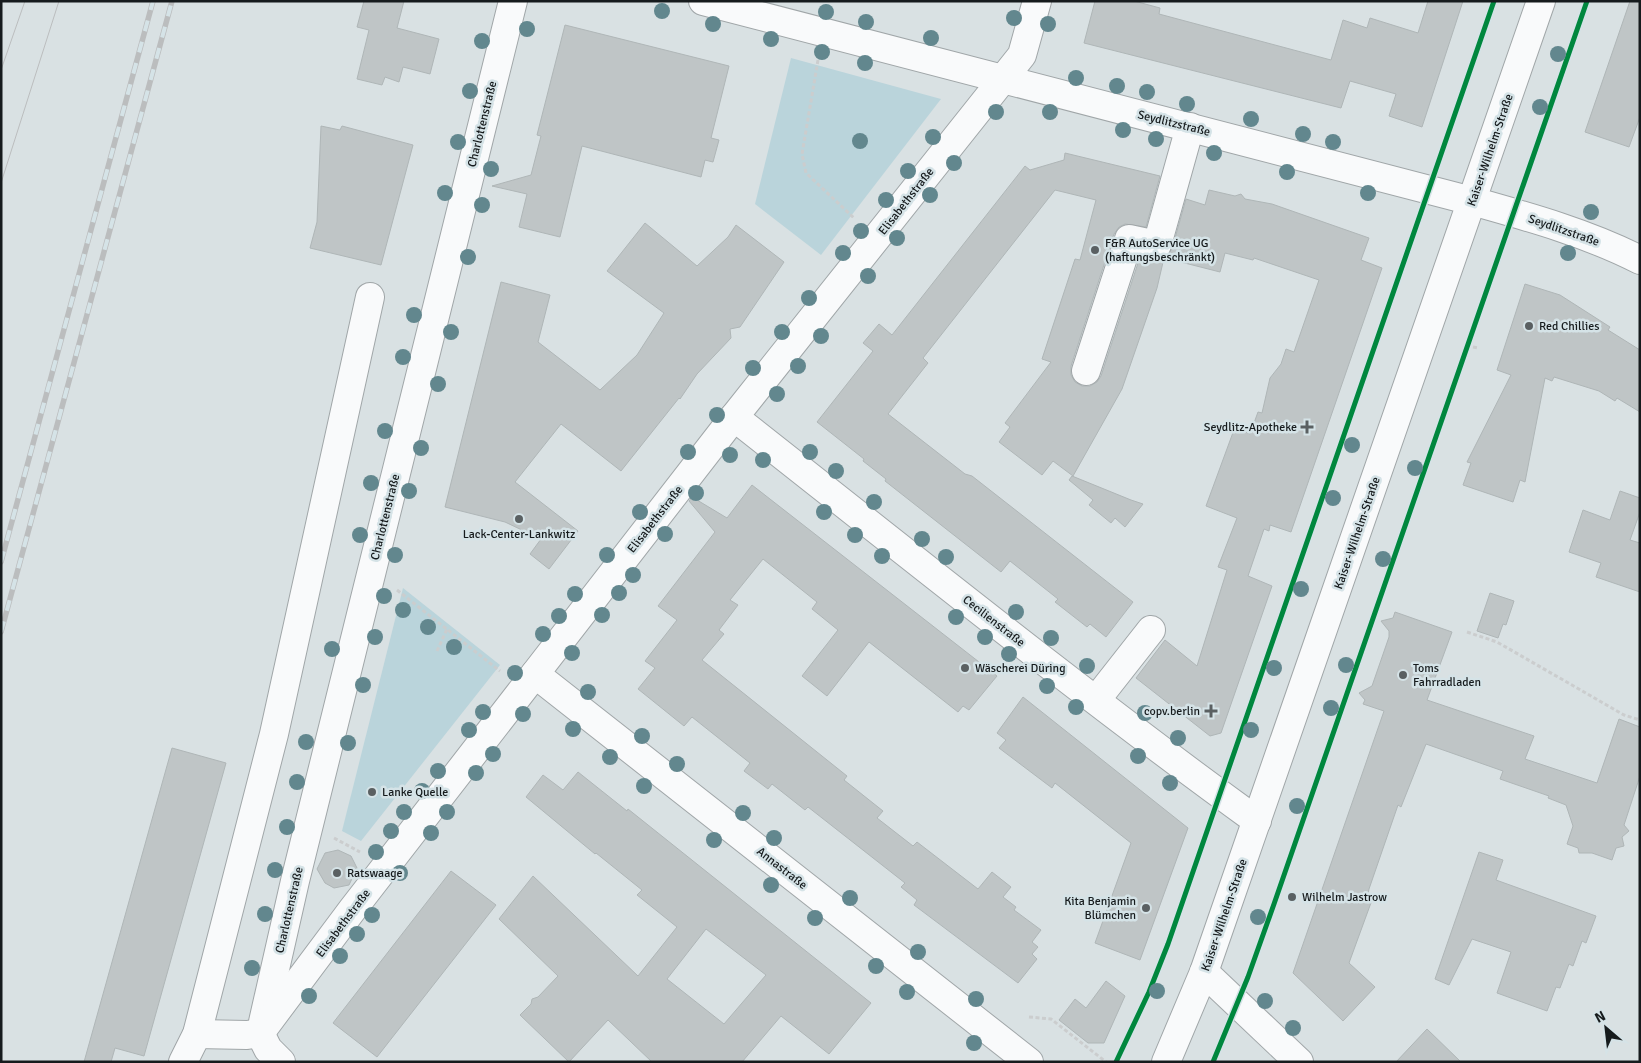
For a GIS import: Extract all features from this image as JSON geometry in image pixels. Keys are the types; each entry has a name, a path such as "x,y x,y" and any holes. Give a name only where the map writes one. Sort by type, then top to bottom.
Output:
{"street":[{"name":"Charlottenstraße","path":"260,1033 297,871 513,1"},
{"name":"Seydlitzstraße","path":"703,1 1472,201 1544,222 1621,250 1640,260"},
{"name":"Elisabethstraße","path":"260,1033 352,910 734,417 1022,55 1037,1"},
{"name":"Kaiser-Wilhelm-Straße","path":"1166,1062 1204,972 1541,1"},
{"path":"1086,371 1129,239 1157,245 1190,127"},
{"path":"183,1062 197,1034 274,734 370,297"},
{"name":"Cecilienstraße","path":"734,417 1096,700 1257,821"},
{"path":"1096,700 1151,630"},
{"name":"Annastraße","path":"535,674 1029,1062"},
{"path":"1204,972 1298,1062"},
{"path":"197,1034 247,1035 260,1033 268,1049 281,1062"}],"path":[{"path":"818,60 802,154 806,173 857,220"},
{"path":"1473,347 1478,348"},
{"path":"397,590 502,673"},
{"path":"437,651 447,629"},
{"path":"1467,632 1498,642 1624,715 1640,720"},
{"path":"334,838 361,852"},
{"path":"1029,1017 1051,1019 1106,1062"}],"shaded area":[{"path":"791,58 941,99 821,255 755,204"},
{"path":"403,588 500,665 361,841 342,831"}],"building":[{"path":"364,1 404,1 397,28 439,39 430,74 403,67 399,82 385,77 382,85 357,79 369,30 357,27"},
{"path":"1095,1 1134,1 1160,8 1159,14 1331,60 1343,20 1367,28 1370,18 1418,33 1428,1 1463,1 1422,127 1389,116 1396,94 1350,81 1341,108 1084,43"},
{"path":"1630,1 1640,1 1640,117 1629,147 1585,132"},
{"path":"565,25 729,66 711,138 719,140 713,162 705,160 701,177 582,146 560,237 519,227 527,194 492,186 531,175 541,136 537,135"},
{"path":"321,126 340,130 342,126 413,145 381,265 310,248 317,222"},
{"path":"1065,153 1160,176 1146,227 1125,224 1119,227 1114,234 1071,366 1071,375 1075,382 1082,386 1090,386 1097,382 1101,376 1140,257 1154,260 1164,258 1157,288 1122,389 1073,476 1053,461 1042,475 999,442 1010,427 1005,423 1051,362 1042,359 1075,259 1080,260 1096,200 1055,190 923,358 928,363 888,414 965,474 972,476 1133,602 1106,637 1090,624 1087,627 1055,602 1058,599 1010,561 1001,572 885,481 886,479 863,461 864,459 817,422 873,351 863,343 879,324 892,335 1025,166 1030,170 1064,160"},
{"path":"1209,190 1235,196 1241,194 1245,199 1272,204 1369,238 1361,260 1382,268 1291,532 1270,525 1269,531 1264,529 1248,576 1272,586 1221,733 1210,736 1136,678 1165,640 1197,666 1227,570 1218,567 1237,518 1206,506 1235,427 1250,434 1258,412 1262,413 1270,378 1281,364 1286,349 1294,352 1319,280 1254,258 1253,260 1225,253 1220,272 1165,258 1172,249 1186,199 1205,205"},
{"path":"645,223 697,266 728,237 736,225 784,262 740,327 730,329 731,338 697,374 680,399 621,471 561,424 515,482 578,531 549,569 530,554 541,539 505,522 445,507 501,282 550,295 538,342 600,390 637,355 664,313 607,271"},
{"path":"1525,284 1560,295 1610,327 1608,330 1640,350 1640,412 1617,398 1615,401 1599,391 1554,377 1552,381 1545,378 1525,482 1520,480 1513,502 1463,485 1471,463 1467,462 1511,375 1497,370"},
{"path":"1072,476 1143,504 1125,527 1115,518 1111,523 1089,505 1093,500 1069,480"},
{"path":"752,485 997,676 969,710 963,706 958,712 869,642 827,696 802,676 838,630 812,609 817,602 763,559 730,600 738,605 719,630 724,634 702,660 847,776 844,780 883,811 877,818 913,846 917,842 978,889 992,872 1011,887 1003,897 1016,907 1014,910 1041,930 1032,942 1038,947 1032,954 1037,959 1018,983 914,905 917,900 901,887 905,883 808,807 805,810 772,784 768,789 744,771 750,763 692,717 684,726 638,689 655,668 645,661 677,620 658,606 715,532 689,501 692,497 727,518"},
{"path":"1620,491 1640,498 1640,512 1630,540 1640,543 1640,592 1596,577 1601,563 1569,552 1583,510 1610,520"},
{"path":"1490,593 1514,601 1506,625 1503,624 1498,638 1477,631"},
{"path":"1395,612 1452,632 1427,700 1534,736 1525,759 1597,783 1619,719 1640,727 1640,776 1624,825 1629,831 1622,837 1624,846 1616,848 1612,860 1592,853 1579,853 1578,848 1567,844 1573,826 1566,805 1548,798 1549,796 1500,779 1503,771 1426,744 1401,807 1398,805 1369,889 1367,898 1372,900 1349,963 1375,987 1343,1021 1293,973 1384,711 1363,704 1365,700 1359,693 1372,686 1389,637 1389,631 1381,621 1393,618"},
{"path":"1023,697 1188,828 1140,960 1095,943 1131,843 1055,783 1052,788 999,748 1006,740 997,733"},
{"path":"172,748 226,763 144,1056 115,1048 111,1062 84,1062"},
{"path":"578,772 627,811 628,809 871,1003 829,1054 781,1016 742,1062 652,1062 608,1020 569,1062 520,1015 531,1004 532,999 538,997 558,976 499,919 533,876 638,976 677,927 637,895 642,890 526,797 543,775 563,790","holes":["706,929 766,975 724,1024 667,979"]},
{"name":"Ratswaage","path":"338,850 351,856 357,868 349,885 334,888 325,883 317,869 325,853"},
{"path":"1479,852 1503,860 1496,880 1596,916 1586,943 1582,941 1573,966 1569,964 1560,988 1556,987 1547,1011 1497,993 1511,952 1472,939 1449,985 1435,979"},
{"path":"451,871 496,905 377,1057 333,1023"},
{"path":"1106,981 1125,996 1104,1043 1088,1043 1059,1020 1075,999 1086,1008"},
{"path":"1427,1029 1461,1062 1396,1062"}],"tram line":[{"path":"1,70 25,1"},
{"path":"1,183 59,1"}],"railway":[{"path":"1,562 153,1"},
{"path":"1,632 172,1"}],"cycle path":[{"path":"1116,1062 1149,992 1168,944 1494,1"},
{"path":"1213,1062 1248,977 1274,904 1587,1"}],"place":[{"name":"F&R AutoService UG (haftungsbeschränkt)","path":"1095,250"},
{"name":"Red Chillies","path":"1529,326"},
{"name":"Seydlitz-Apotheke","path":"1307,427"},
{"name":"Lack-Center-Lankwitz","path":"519,519"},
{"name":"Wäscherei Düring","path":"965,668"},
{"name":"Toms Fahrradladen","path":"1403,675"},
{"name":"copv.berlin","path":"1211,711"},
{"name":"Lanke Quelle","path":"372,792"},
{"name":"Ratswaage","path":"337,873"},
{"name":"Wilhelm Jastrow","path":"1292,897"},
{"name":"Kita Benjamin Blümchen","path":"1146,908"}]}
